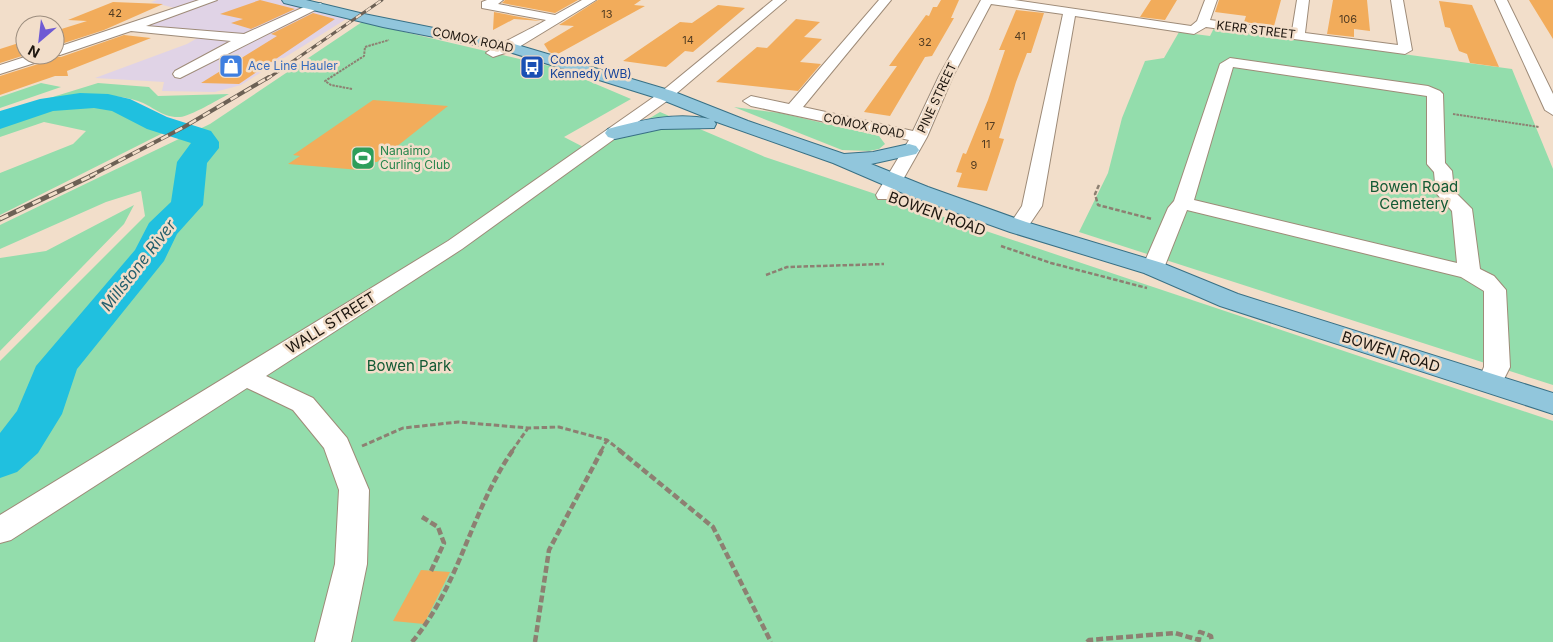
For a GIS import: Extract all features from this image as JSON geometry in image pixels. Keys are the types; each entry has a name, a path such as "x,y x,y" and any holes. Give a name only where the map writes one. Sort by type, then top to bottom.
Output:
{"main road":[{"name":"COMOX ROAD","path":"290,0 365,18 660,99"},
{"name":"COMOX ROAD","path":"365,18 509,47 566,62 660,99"},
{"name":"BOWEN ROAD","path":"660,99 707,124 889,188 1153,268 1229,300 1553,404"},
{"name":"BOWEN ROAD","path":"660,99 840,159 889,188 1017,243 1177,289 1229,300"},
{"path":"615,133 646,124 668,121 707,124"},
{"path":"840,159 873,158 914,144"}],"street":[{"path":"65,49 211,0"},
{"path":"496,0 486,5 557,19"},
{"path":"493,53 509,47 590,0"},
{"name":"WALL STREET","path":"0,531 454,244 615,133 660,99 780,0"},
{"path":"794,110 885,0"},
{"name":"KERR STREET","path":"988,0 1022,2 1070,12 1194,30 1202,23 1405,50 1397,0"},
{"name":"PINE STREET","path":"889,188 914,144 946,76 988,0"},
{"path":"1202,23 1211,0"},
{"path":"1298,35 1303,0"},
{"path":"1501,0 1553,110"},
{"path":"180,74 246,38 317,6"},
{"path":"1103,17 1112,6"},
{"path":"1018,227 1032,206 1036,177 1070,12"},
{"path":"127,28 246,38"},
{"path":"1153,268 1178,208 1183,203 1209,114 1227,64 1230,62 1428,91 1435,94 1436,164 1443,171 1445,193 1462,208 1468,272"},
{"path":"0,70 15,65"},
{"path":"1536,74 1553,76"},
{"name":"COMOX ROAD","path":"751,101 794,110 914,144"},
{"path":"1183,203 1468,272 1486,280 1495,290 1497,367 1490,383"},
{"path":"246,377 303,404 337,445 354,490 351,564 333,642"}],"path":[{"path":"352,89 331,85 325,81 364,56 366,47 393,39 388,33"},
{"path":"1435,111 1539,127"},
{"path":"1099,185 1096,200 1098,205 1172,223"},
{"path":"766,275 777,268 787,267 884,264"},
{"path":"342,456 403,428 458,422 528,428 559,427 606,440 713,527 772,642"},
{"path":"412,642 426,628 456,575 491,485 528,428"},
{"path":"535,642 549,550 606,440"},
{"path":"422,517 438,527 444,543 431,571"},
{"path":"1087,642 1089,640 1175,633 1199,640 1200,632 1211,636 1212,642"}],"shaded area":[{"path":"157,0 284,0 351,16 241,85 215,92 162,91 164,82 95,78 187,44 201,36 134,28 182,10 151,2"}],"green space":[{"name":"Bowen Park","path":"362,22 558,68 631,99 564,137 593,152 660,112 765,157 1553,421 1553,642 0,642 0,361 145,216 141,191 106,202 0,249 0,225 210,124"},
{"name":"Bowen Road Cemetery","path":"1214,28 1512,69 1553,169 1553,385 1079,232 1108,173 1122,118 1145,61 1164,58 1179,32 1210,36"},
{"path":"41,83 61,87 0,108 0,97"},
{"path":"98,83 149,87 158,96 229,94 197,111 180,117 168,116 138,101 114,96 90,95 43,100"},
{"path":"81,103 112,106 150,127 167,131 0,215 0,173 73,144 86,131 44,122 0,137 0,124 47,107"},
{"path":"734,107 780,113 879,136 885,144 879,149 869,151 842,150"},
{"path":"134,205 124,224 0,351 0,258 46,251"}],"building":[{"path":"260,0 295,9 251,29 231,23 243,19 220,14"},
{"path":"505,0 578,0 555,13 502,3"},
{"path":"598,0 641,0 634,5 645,6 556,55 549,52 544,44 574,26 559,25"},
{"path":"941,0 959,0 951,18 954,18 932,56 925,57 890,116 864,112 897,66 889,66 926,15 929,16 933,7 937,7"},
{"path":"1151,0 1177,0 1165,20 1140,17"},
{"path":"1219,0 1281,0 1274,26 1244,22 1246,16 1215,12"},
{"path":"1333,0 1367,0 1370,31 1354,29 1354,37 1327,34"},
{"path":"1529,0 1553,0 1553,39"},
{"path":"1439,1 1472,5 1499,67 1470,63 1467,54 1459,51 1450,28 1445,27"},
{"path":"113,2 163,4 104,30 65,43 65,28 87,21 68,20"},
{"path":"718,5 745,8 693,52 685,51 666,67 623,61 680,22 692,23"},
{"path":"1016,10 1044,13 1031,53 1027,53 1016,82 999,138 1004,139 987,191 957,187 962,173 956,172 963,153 966,154 988,100 1005,50 999,50"},
{"path":"494,12 541,21 514,19 493,30"},
{"path":"313,13 335,19 239,84 201,83 277,36 271,34"},
{"path":"796,19 820,22 804,37 822,39 800,62 821,64 798,91 716,82 757,47 767,48"},
{"path":"124,35 151,38 67,71 68,76 55,76 0,95 0,76 35,65 65,65 65,56"},
{"path":"15,44 15,58 0,63 0,49"},
{"path":"373,100 448,106 377,162 370,162 360,170 288,164 300,156 293,155"},
{"path":"421,570 450,572 424,624 393,621"}],"waterway":[{"name":"Millstone River","path":"0,121 26,111 66,101 94,100 121,105 157,123 201,137 205,142 204,148 192,162 187,205 161,230 151,253 57,366 39,414 21,441 0,460"}],"railway":[{"path":"267,79 382,0"},
{"path":"90,176 184,127 269,77"},
{"path":"0,219 93,175"}],"place":[{"name":"Ace Line Hauler","path":"231,66"},
{"name":"Comox at Kennedy (WB)","path":"532,67"},
{"name":"Nanaimo Curling Club","path":"363,158"}]}
